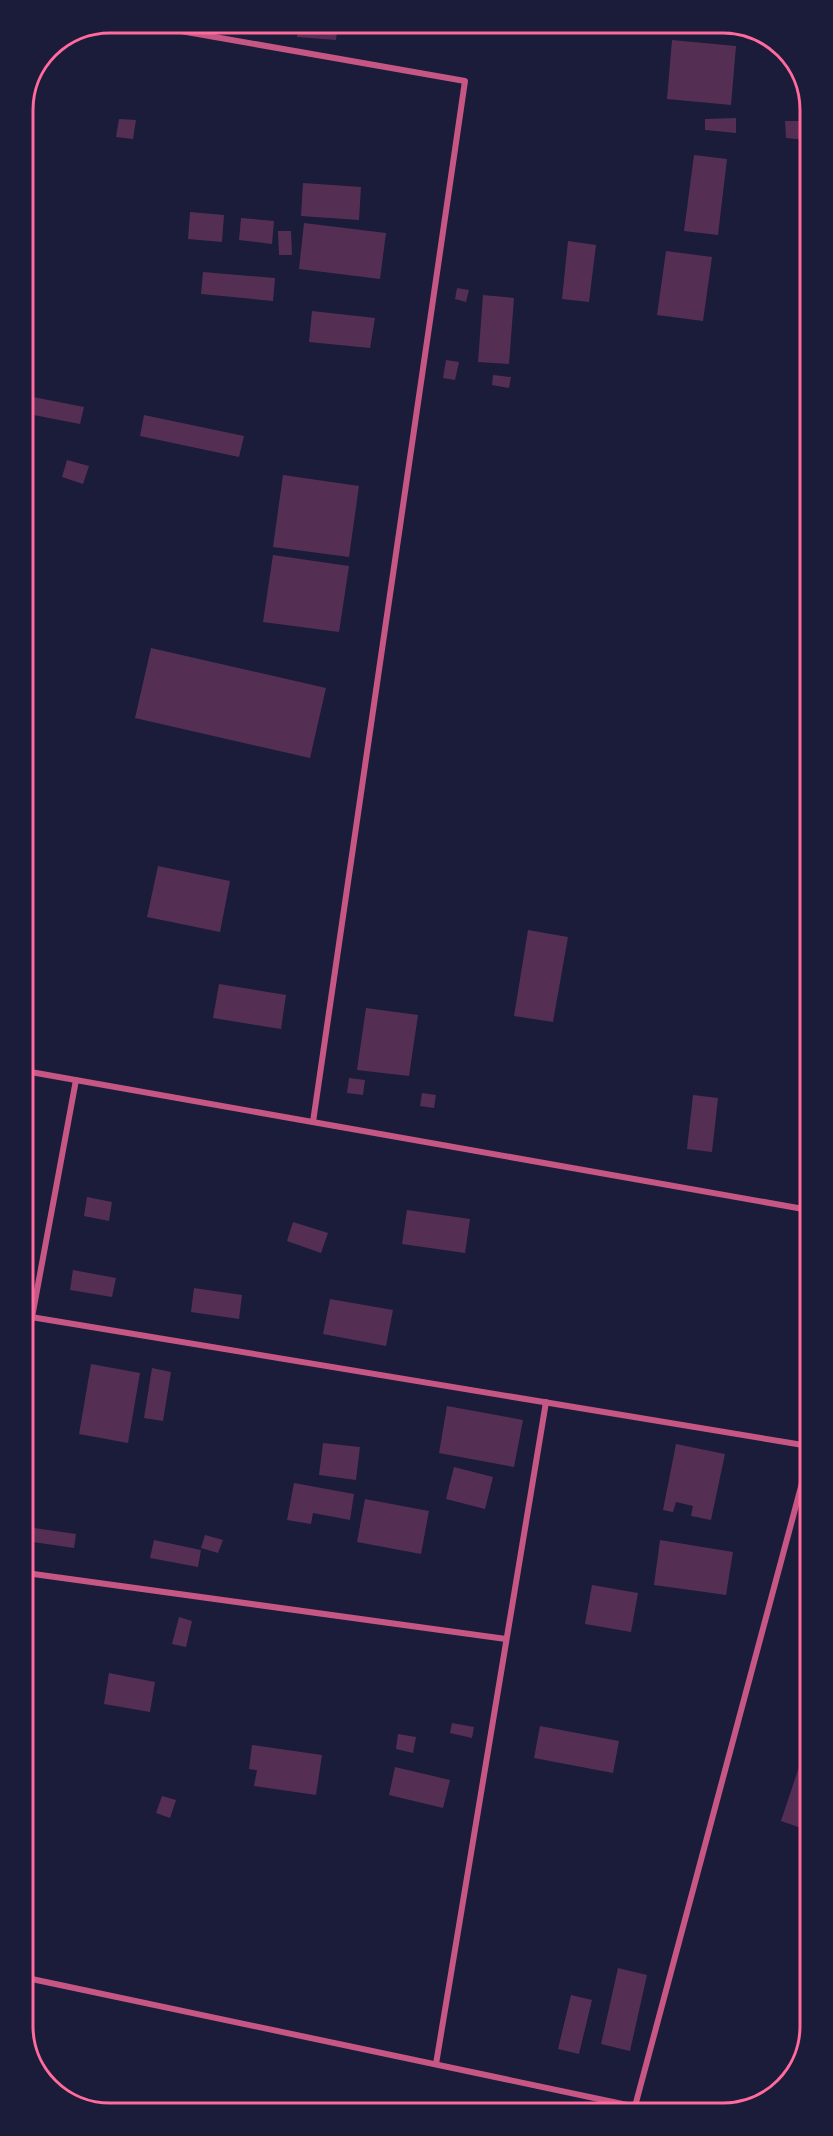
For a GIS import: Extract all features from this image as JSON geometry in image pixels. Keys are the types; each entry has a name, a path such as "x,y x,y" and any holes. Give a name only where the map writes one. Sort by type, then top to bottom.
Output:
{"street":[{"path":"195,33 465,81 313,1122"},
{"path":"33,1072 800,1208"},
{"path":"33,1296 76,1080"},
{"path":"33,1317 800,1444"},
{"path":"436,2064 546,1402"},
{"path":"636,2103 800,1491"},
{"path":"33,1574 506,1639"},
{"path":"33,1979 612,2103"}],"building":[{"path":"297,33 337,33 336,40 297,37"},
{"path":"672,40 736,46 731,105 667,99"},
{"path":"736,118 736,133 705,130 705,119"},
{"path":"119,119 136,120 133,139 116,137"},
{"path":"785,121 800,121 800,139 786,138"},
{"path":"694,155 727,159 718,235 684,231"},
{"path":"303,183 361,187 359,220 301,216"},
{"path":"190,212 224,215 222,242 188,239"},
{"path":"241,218 274,221 272,244 239,240"},
{"path":"304,223 386,233 380,279 299,269"},
{"path":"278,231 291,231 292,255 279,255"},
{"path":"568,241 596,245 589,302 562,299"},
{"path":"666,251 712,257 703,321 657,315"},
{"path":"203,272 275,278 273,301 201,294"},
{"path":"457,288 469,290 466,302 455,299"},
{"path":"483,295 514,298 509,364 478,362"},
{"path":"312,311 375,318 370,348 309,342"},
{"path":"446,360 459,362 455,380 443,378"},
{"path":"493,375 511,377 509,388 492,385"},
{"path":"33,397 84,407 80,424 33,415"},
{"path":"144,415 244,436 239,457 140,436"},
{"path":"67,460 89,466 83,484 62,477"},
{"path":"283,475 359,486 349,557 273,547"},
{"path":"273,555 349,566 339,632 263,622"},
{"path":"151,648 326,688 310,758 135,718"},
{"path":"158,866 230,881 220,932 147,917"},
{"path":"528,930 568,937 553,1022 514,1016"},
{"path":"219,984 286,995 281,1029 213,1018"},
{"path":"366,1008 418,1015 409,1076 357,1070"},
{"path":"349,1078 365,1080 363,1095 347,1093"},
{"path":"422,1093 436,1095 434,1108 420,1106"},
{"path":"693,1095 718,1098 712,1152 687,1149"},
{"path":"87,1197 112,1202 109,1221 84,1216"},
{"path":"407,1210 470,1219 465,1253 402,1244"},
{"path":"293,1222 328,1233 321,1253 287,1241"},
{"path":"73,1270 116,1278 112,1297 70,1290"},
{"path":"194,1288 242,1295 239,1319 191,1312"},
{"path":"330,1299 393,1310 386,1346 323,1334"},
{"path":"91,1364 140,1373 128,1443 79,1434"},
{"path":"152,1368 171,1372 163,1421 144,1418"},
{"path":"447,1406 523,1420 514,1467 439,1453"},
{"path":"323,1443 360,1447 356,1480 319,1475"},
{"path":"676,1444 725,1454 711,1520 691,1516 693,1506 676,1502 673,1512 663,1510"},
{"path":"454,1467 493,1477 485,1509 446,1499"},
{"path":"294,1483 354,1494 350,1520 313,1513 311,1524 287,1520"},
{"path":"365,1499 429,1511 421,1554 357,1542"},
{"path":"33,1528 76,1534 74,1548 33,1542"},
{"path":"205,1535 223,1540 218,1553 201,1548"},
{"path":"154,1540 201,1550 198,1567 150,1558"},
{"path":"660,1540 733,1552 726,1595 654,1585"},
{"path":"592,1585 638,1593 631,1632 585,1624"},
{"path":"179,1617 192,1621 186,1647 172,1644"},
{"path":"109,1673 155,1682 150,1712 104,1704"},
{"path":"452,1723 474,1727 472,1738 450,1733"},
{"path":"540,1726 619,1741 613,1773 534,1758"},
{"path":"398,1734 416,1737 413,1753 396,1749"},
{"path":"252,1745 322,1755 316,1795 254,1786 257,1770 249,1769"},
{"path":"395,1767 450,1780 443,1808 389,1795"},
{"path":"799,1767 800,1767 800,1828 781,1821"},
{"path":"162,1796 176,1800 170,1818 156,1813"},
{"path":"618,1968 647,1975 630,2051 601,2044"},
{"path":"571,1995 592,2000 579,2054 558,2049"}]}
